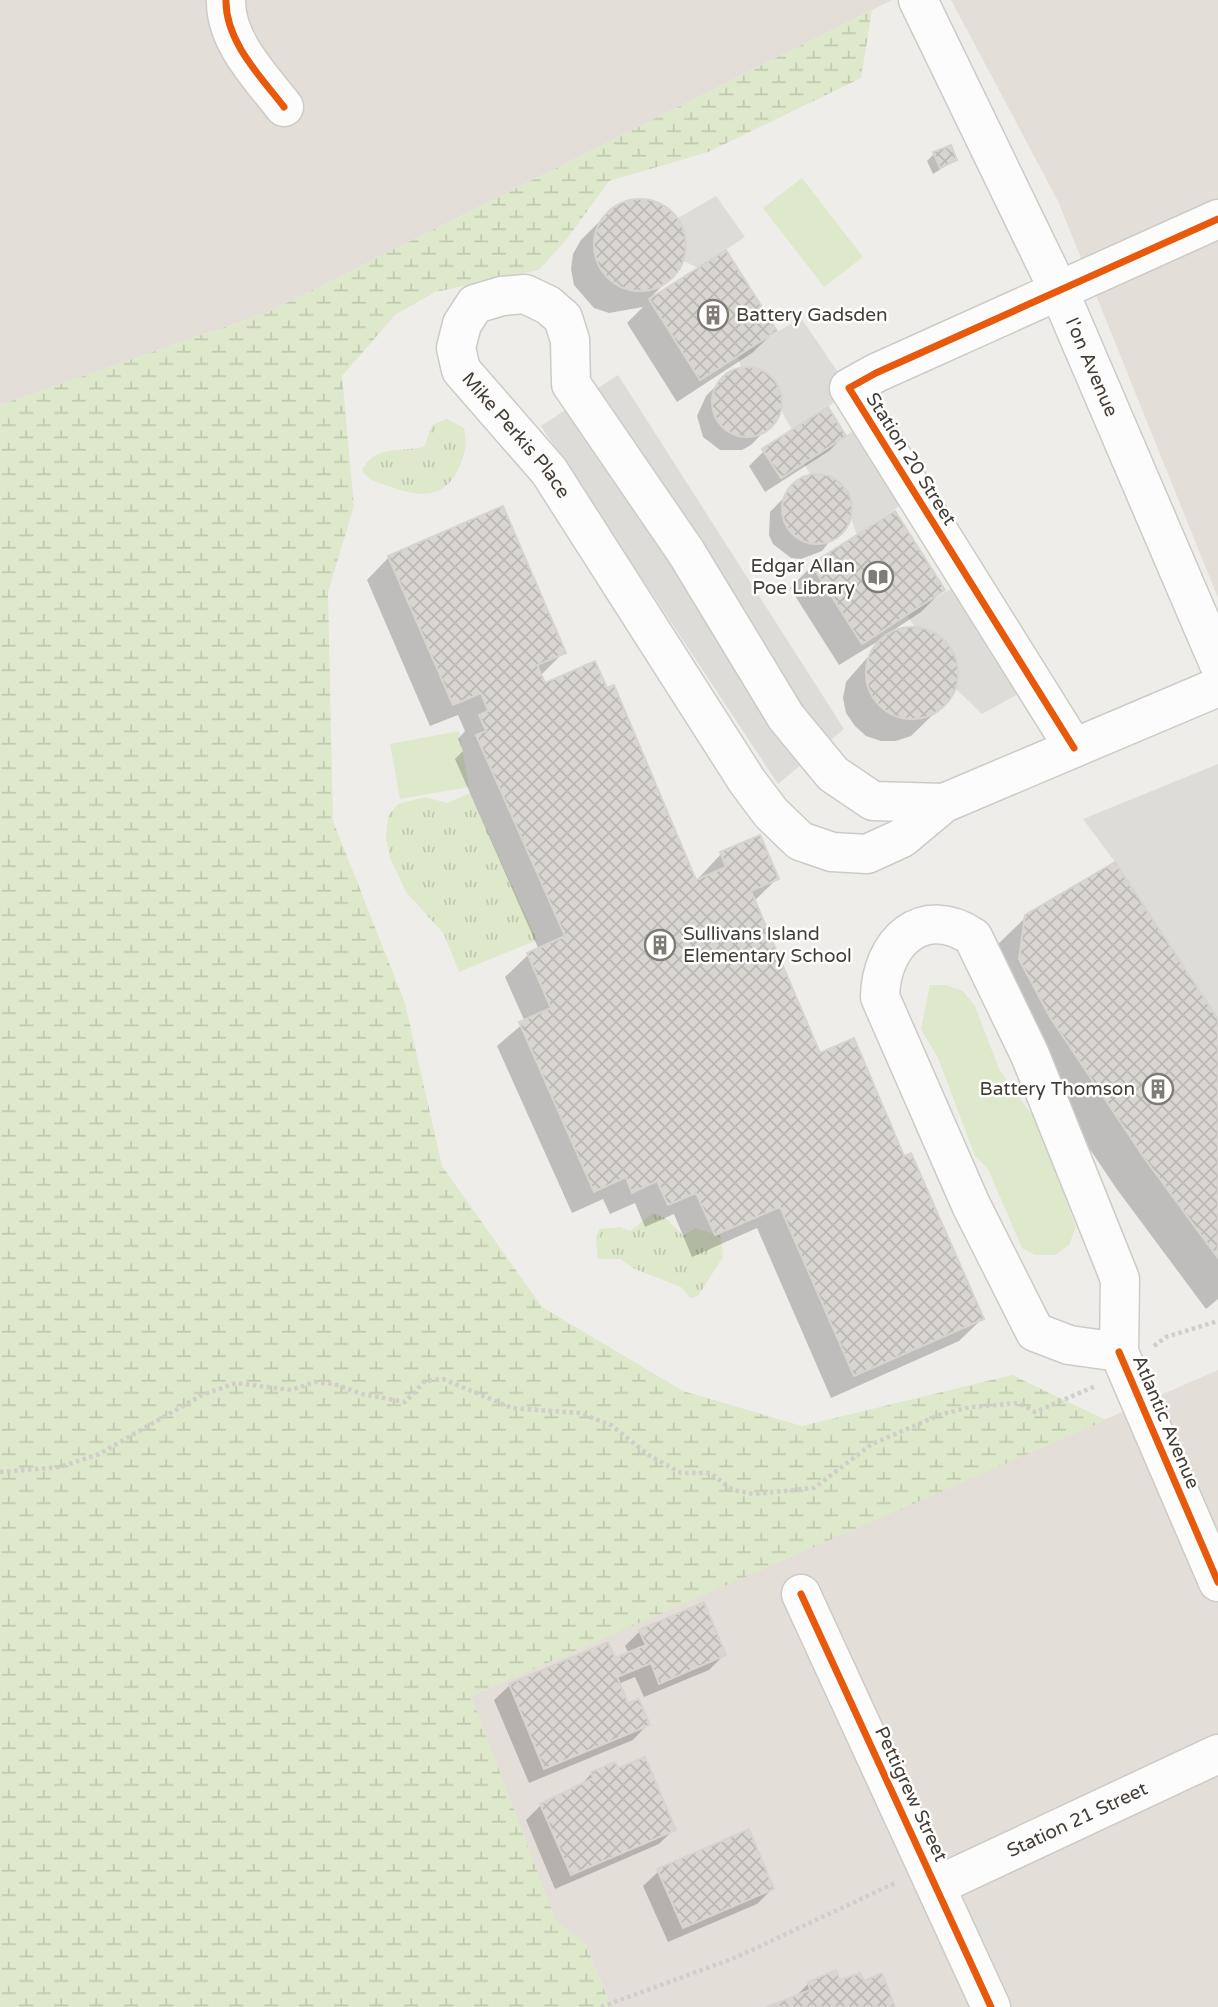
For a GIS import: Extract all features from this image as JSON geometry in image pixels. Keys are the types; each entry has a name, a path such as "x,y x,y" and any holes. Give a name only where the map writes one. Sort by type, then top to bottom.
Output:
{"street":[{"path":"226,0 232,32 241,50 284,107"},
{"name":"I'on Avenue","path":"918,0 1059,291 1218,662"},
{"name":"Station 20 Street","path":"1074,748 849,388 1218,219"},
{"name":"Mike Perkis Place","path":"944,803 873,801 832,774 786,717 686,552 571,384 570,340 564,318 548,304 525,294 502,296 475,304 462,324 456,348 461,370 549,471 747,781 771,813 800,841 832,852 867,854 902,838 944,803 1218,687"},
{"path":"933,923 956,926 973,937 1018,1031 1120,1279 1123,1361 1035,1332 971,1205 880,997 880,975 889,953 917,928 933,923"},
{"name":"Atlantic Avenue","path":"1123,1361 1218,1582"},
{"name":"Pettigrew Street","path":"801,1594 991,2007"},
{"name":"Station 21 Street","path":"932,1877 1218,1754"}],"path":[{"path":"0,1472 60,1467 99,1454 202,1395 236,1383 291,1390 315,1382 334,1384 362,1394 405,1402 425,1381 443,1379 512,1408 567,1411 600,1420 611,1425 647,1454 681,1473 710,1474 733,1490 753,1494 814,1488 872,1444 942,1414 971,1407 1019,1403 1035,1412 1091,1391 1123,1361 1166,1338 1218,1321"},
{"path":"601,2007 737,1957 932,1877"}],"shaded area":[{"path":"0,0 892,0 271,311 0,405"},
{"path":"951,0 1218,0 1218,598 1058,201"},
{"path":"716,196 745,237 698,268 684,261 687,245 678,218"},
{"path":"801,318 849,388 828,407 792,430 781,410 782,399 772,378 752,367 741,368 738,356"},
{"path":"618,375 844,729 778,784 541,426"},
{"path":"869,420 915,495 857,535 851,518 849,495 843,486 823,475 811,475 804,464"},
{"path":"967,579 1034,685 982,714 956,689 959,673 950,646 940,635 914,626 907,615"},
{"path":"1218,764 1218,1019 1115,862 1083,819"},
{"path":"1218,1370 1218,2007 611,2007 585,1943 556,1922 471,1696"}],"green space":[{"path":"872,10 861,78 708,152 609,181 566,240 539,270 435,292 395,315 342,376 354,506 328,592 333,821 405,1003 442,1166 542,1307 683,1391 802,1426 1012,1375 1106,1420 471,1696 556,1921 585,1943 611,2007 0,2007 0,405 271,311"},
{"path":"802,178 863,257 824,287 763,208"},
{"path":"447,419 464,428 465,447 454,476 440,490 411,493 373,481 362,470 367,462 381,453 424,447 432,425"},
{"path":"459,731 469,787 400,799 390,744"},
{"path":"470,793 537,940 459,972 444,934 406,892 390,858 386,837 388,816 398,804 425,797 447,803"},
{"path":"930,985 946,985 963,991 975,1006 999,1069 1037,1122 1076,1227 1069,1245 1055,1255 1035,1255 1022,1248 988,1169 975,1156 938,1058 921,1029"},
{"path":"653,1213 667,1219 683,1236 696,1228 721,1236 723,1257 698,1296 690,1298 681,1287 635,1269 620,1259 598,1259 596,1241 599,1229 620,1227 630,1231"}],"building":[{"path":"951,145 957,160 940,168 933,152"},
{"path":"631,199 649,199 666,206 679,219 686,236 686,254 679,271 666,284 649,291 631,291 614,284 601,271 594,254 594,236 601,219 614,206"},
{"path":"631,199 649,199 666,206 679,219 686,236 686,254 679,271 666,284 649,291 631,291 614,284 601,271 594,254 594,236 601,219 614,206"},
{"name":"Battery Gadsden","path":"726,250 777,331 700,380 649,299"},
{"name":"Battery Gadsden","path":"726,250 777,331 700,380 649,299"},
{"name":"Battery Gadsden","path":"747,367 772,377 782,402 772,427 747,437 722,427 712,402 722,377"},
{"name":"Battery Gadsden","path":"747,367 772,377 782,402 772,427 747,437 722,427 712,402 722,377"},
{"path":"828,407 846,436 781,478 762,449"},
{"path":"828,407 846,436 781,478 762,449"},
{"path":"817,474 842,484 852,509 842,534 817,544 792,534 782,509 792,484"},
{"path":"817,474 842,484 852,509 842,534 817,544 792,534 782,509 792,484"},
{"name":"Sullivans Island Elementary School","path":"503,506 566,653 537,665 545,683 595,661 607,688 614,685 696,880 726,867 720,852 760,835 779,879 751,891 820,1053 854,1038 904,1156 911,1153 984,1319 854,1376 780,1207 715,1235 696,1193 668,1205 657,1181 632,1193 626,1177 594,1192 519,1022 551,1008 527,953 565,936 476,735 486,731 479,715 488,711 481,693 453,705 388,556"},
{"name":"Edgar Allan Poe Library","path":"895,511 945,590 862,644 811,564"},
{"name":"Edgar Allan Poe Library","path":"895,511 945,590 862,644 811,564"},
{"path":"903,627 921,627 938,634 951,647 958,664 958,682 951,699 938,712 921,719 903,719 886,712 873,699 866,682 866,664 873,647 886,634"},
{"path":"903,627 921,627 938,634 951,647 958,664 958,682 951,699 938,712 921,719 903,719 886,712 873,699 866,682 866,664 873,647 886,634"},
{"name":"Battery Thomson","path":"1115,862 1218,1019 1218,1258 1145,1159 1050,1017 1019,959 1025,915"},
{"path":"704,1602 726,1655 659,1684 651,1663 617,1677 628,1703 639,1699 650,1725 544,1769 509,1684 608,1642 615,1658 646,1645 639,1630"},
{"path":"645,1757 676,1830 571,1875 540,1804 593,1778 591,1772 615,1762 618,1768"},
{"path":"749,1829 774,1889 683,1928 657,1869"},
{"path":"836,1970 840,1980 860,1973 864,1981 882,1973 895,2007 767,2007 810,1990 808,1982"}],"cycle path":[{"path":"226,0 231,30 238,44 255,71 284,107"},
{"path":"1074,748 849,388 876,373 1218,219"},
{"path":"1119,1352 1218,1582"},
{"path":"801,1594 991,2007"}],"place":[{"name":"Battery Gadsden","path":"713,315"},
{"name":"Edgar Allan Poe Library","path":"878,577"},
{"name":"Sullivans Island Elementary School","path":"660,945"},
{"name":"Battery Thomson","path":"1158,1089"}]}
